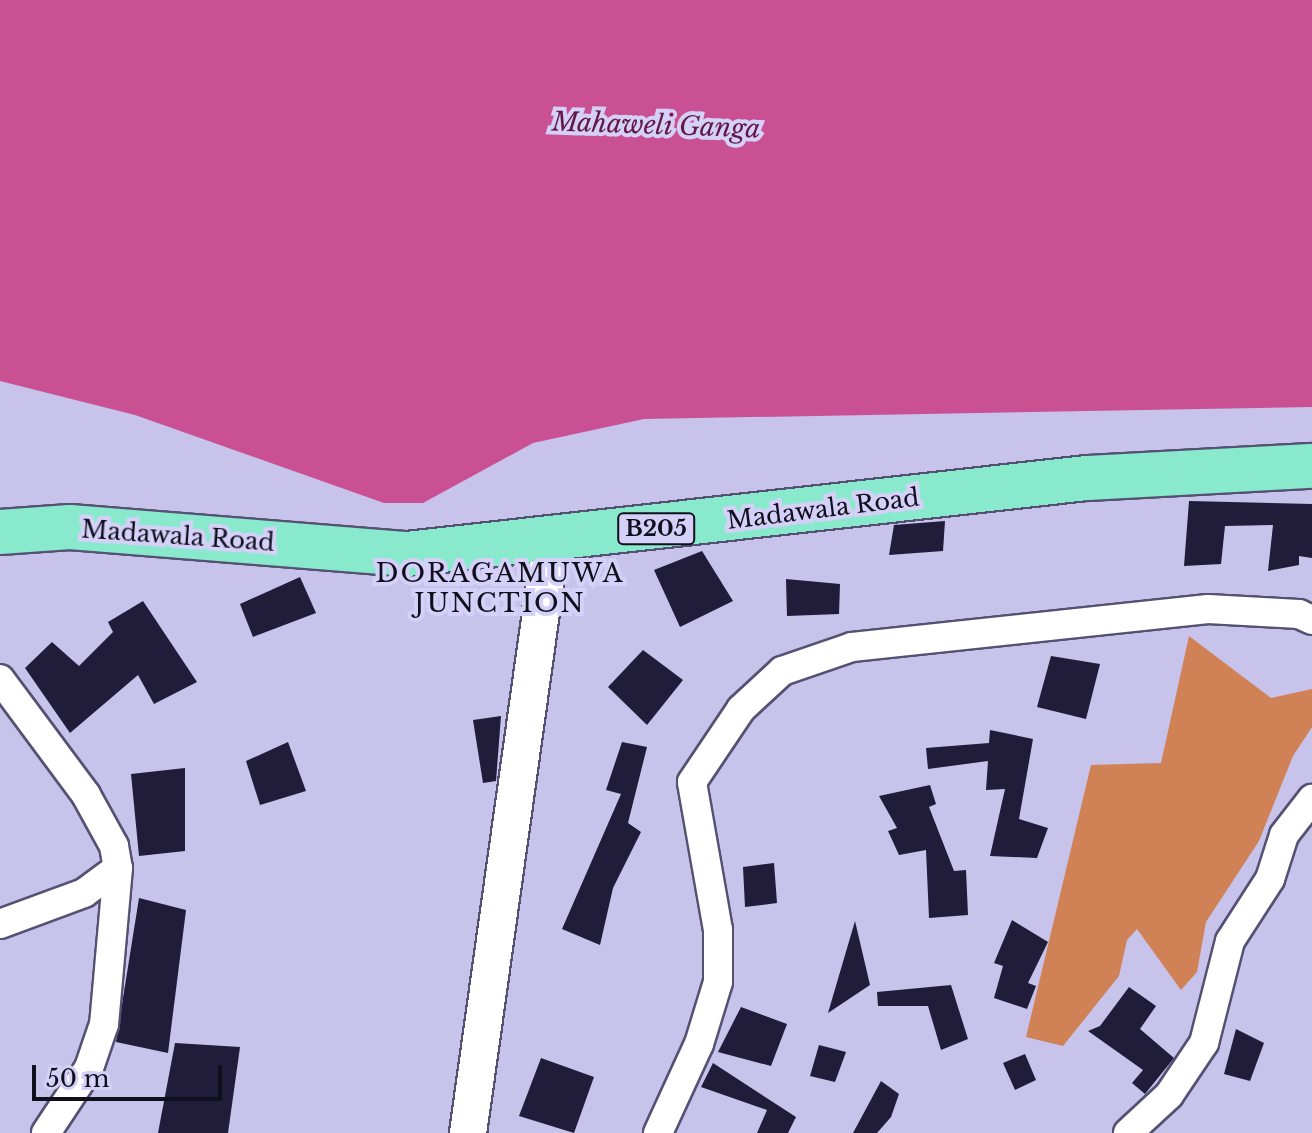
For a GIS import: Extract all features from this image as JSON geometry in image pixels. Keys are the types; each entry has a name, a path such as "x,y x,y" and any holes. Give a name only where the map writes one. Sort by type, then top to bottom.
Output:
{"main road":[{"name":"Madawala Road","path":"0,532 70,527 407,554 551,541 1087,478 1312,466"}],"street":[{"path":"468,1133 551,541"},
{"path":"658,1133 699,1044 718,982 718,930 692,782 741,709 782,671 852,647 1208,609 1299,614 1312,620"},
{"path":"0,679 86,795 114,846 118,868 104,1024 89,1068 46,1133"},
{"path":"1128,1133 1169,1095 1204,1043 1230,941 1270,879 1284,835 1312,799"},
{"path":"0,924 84,893 118,868"}],"shaded area":[{"path":"1189,636 1271,698 1312,689 1312,727 1293,756 1259,841 1206,922 1197,972 1181,990 1137,929 1127,940 1119,976 1063,1046 1026,1037 1091,765 1161,763"}],"water":[{"name":"Mahaweli Ganga","path":"0,0 1312,0 1312,407 644,419 533,443 423,503 384,503 135,415 0,381"}],"building":[{"path":"1189,501 1312,504 1312,558 1299,556 1299,565 1268,571 1273,525 1225,526 1221,564 1184,566"},
{"path":"945,521 943,551 889,555 894,525"},
{"path":"702,551 733,601 680,627 654,570"},
{"path":"300,577 316,613 253,637 240,604"},
{"path":"786,579 840,584 839,614 787,616"},
{"path":"143,601 197,682 154,704 138,675 70,733 25,668 52,642 79,666 113,632 108,622"},
{"path":"643,650 683,680 647,725 608,687"},
{"path":"1051,656 1100,664 1086,719 1037,707"},
{"path":"501,716 496,781 483,783 473,720"},
{"path":"990,730 1033,739 1019,819 1048,828 1037,858 990,856 1005,789 986,790 988,761 928,769 926,748 989,743"},
{"path":"288,742 306,791 260,805 246,761"},
{"path":"622,742 647,747 628,823 641,832 613,888 600,945 562,929 621,794 606,790"},
{"path":"185,768 185,851 139,856 131,774"},
{"path":"930,785 936,804 929,807 954,871 966,870 968,915 929,918 926,850 899,855 888,831 897,828 879,796"},
{"path":"774,863 777,903 745,907 743,867"},
{"path":"139,898 186,910 168,1053 116,1042"},
{"path":"1012,920 1048,942 1028,983 1036,986 1027,1009 994,998 1003,966 994,963"},
{"path":"855,921 870,985 828,1013"},
{"path":"951,985 968,1039 941,1050 928,1006 878,1006 877,992"},
{"path":"1129,987 1156,1006 1140,1029 1174,1058 1145,1094 1132,1083 1143,1070 1088,1031 1100,1026"},
{"path":"741,1007 787,1024 771,1066 718,1052"},
{"path":"1236,1029 1264,1043 1250,1081 1224,1074"},
{"path":"175,1043 240,1047 228,1133 158,1133"},
{"path":"819,1045 846,1052 835,1082 810,1076"},
{"path":"1025,1054 1036,1080 1015,1090 1003,1063"},
{"path":"541,1058 594,1077 574,1133 519,1116"},
{"path":"713,1063 796,1117 788,1133 757,1133 767,1110 701,1087"},
{"path":"881,1081 899,1094 891,1117 877,1133 853,1133"}],"district":[{"name":"DORAGAMUWA JUNCTION","path":"500,589"}]}
